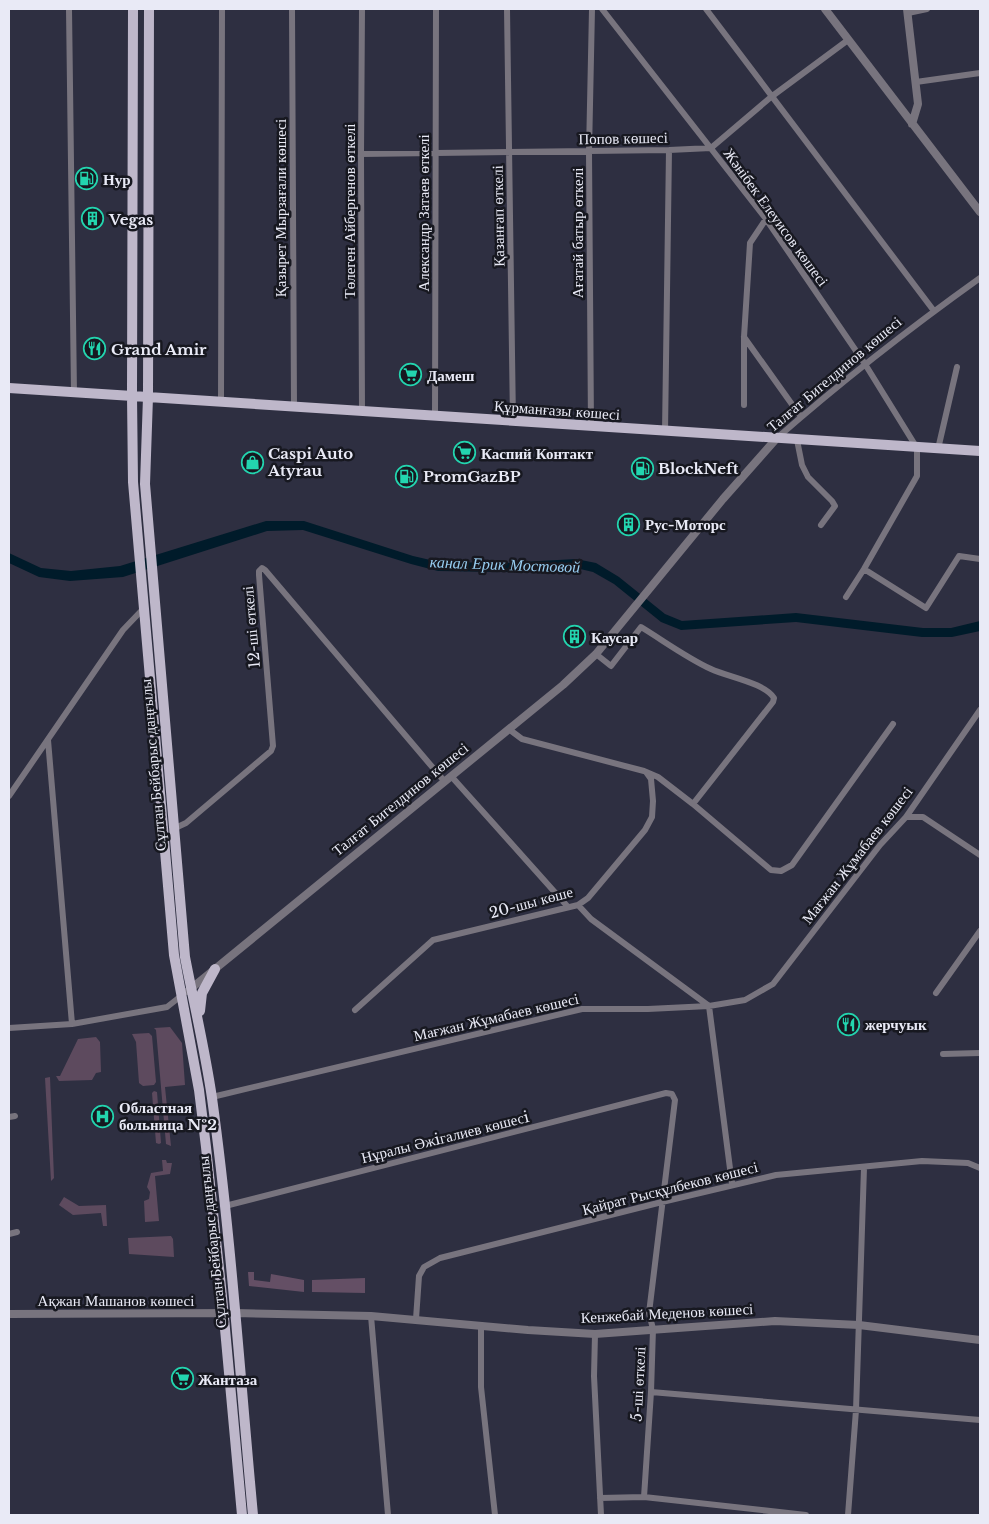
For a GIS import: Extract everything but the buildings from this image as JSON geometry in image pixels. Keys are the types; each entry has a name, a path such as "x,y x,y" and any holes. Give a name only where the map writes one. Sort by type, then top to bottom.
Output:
{"main road":[{"name":"Сұлтан Бейбарыс даңғылы","path":"133,9 133,482 174,955 199,1090 224,1314 242,1515"},
{"name":"Сұлтан Бейбарыс даңғылы","path":"149,9 148,397 145,484 185,957 201,1029 212,1097 225,1206 253,1515"},
{"path":"148,378 155,392 168,398"},
{"path":"114,396 125,391 132,382"},
{"path":"9,388 74,394 132,396"},
{"path":"114,396 122,399 132,418"},
{"name":"Құрманғазы көшесі","path":"132,396 980,452"},
{"path":"147,421 155,405 168,398"},
{"path":"201,1029 202,993 216,969"},
{"path":"235,1442 246,1441"}],"street":[{"path":"69,9 74,394"},
{"path":"221,402 222,9"},
{"name":"Қазырет Мырзағали көшесі","path":"292,9 294,407"},
{"name":"Төлеген Айбергенов өткелі","path":"362,9 362,412"},
{"name":"Александр Затаев өткелі","path":"435,417 436,9"},
{"name":"Қазанғап өткелі","path":"507,9 514,422"},
{"name":"Ағатай батыр өткелі","path":"591,427 589,152 592,9"},
{"name":"Жәнібек Елеуисов көшесі","path":"602,9 766,219 865,364 917,448"},
{"path":"706,9 934,311"},
{"path":"825,9 980,212"},
{"path":"912,124 918,104 908,11 926,9"},
{"path":"711,148 771,97 848,40"},
{"path":"916,82 980,73"},
{"name":"Попов көшесі","path":"361,154 589,152 711,148"},
{"path":"665,432 669,150"},
{"path":"744,405 744,337 750,243 766,219"},
{"name":"Талғат Бигелдинов көшесі","path":"181,996 563,686 596,654 723,499 776,439 865,364 980,278"},
{"path":"744,337 801,417"},
{"path":"938,449 957,368"},
{"path":"797,440 802,465 808,477 835,506 822,525"},
{"path":"846,597 917,476 917,448"},
{"path":"864,569 926,608 959,556 980,559"},
{"name":"12-ші өткелі","path":"173,829 186,823 271,751 274,746 259,575 259,571 262,568 272,577 448,779"},
{"path":"9,796 123,630 144,608"},
{"path":"596,654 611,666 641,627 711,669 762,688 774,698 773,702 693,804"},
{"name":"Мағжан Жұмабаев көшесі","path":"212,1097 582,1009 648,1009 709,1006 745,1000 773,984 880,845 906,817 980,710"},
{"path":"510,730 522,739 644,770 658,777 771,870 781,871 792,865 893,724"},
{"path":"48,740 72,1024"},
{"name":"20-шы көше","path":"356,1010 433,940 578,905 588,898 644,830 652,817 651,779 644,770"},
{"path":"448,779 568,907"},
{"path":"906,817 923,817 980,855"},
{"path":"578,905 591,919 709,1006 732,1184"},
{"path":"936,993 980,931"},
{"path":"9,1028 72,1024 166,1007 181,996"},
{"path":"942,1054 980,1053"},
{"name":"Нұралы Әжiгалиев көшесi","path":"225,1206 666,1093 672,1094"},
{"name":"5-ші өткелі","path":"644,1497 651,1392 653,1329 650,1313 674,1100 672,1094"},
{"name":"Қайрат Рысқұлбеков көшесі","path":"416,1320 419,1276 424,1267 440,1258 732,1184 776,1175 922,1161 968,1163 980,1168"},
{"path":"848,1515 856,1410 864,1168"},
{"path":"9,1234 17,1232"},
{"name":"Ақжан Машанов көшесі","path":"9,1314 235,1313"},
{"name":"Кенжебай Меденов көшесі","path":"235,1313 371,1316 595,1334 775,1321 859,1325 980,1340"},
{"path":"371,1316 388,1515"},
{"path":"481,1325 481,1387 495,1515"},
{"path":"595,1334 594,1376 601,1515"},
{"path":"651,1392 980,1420"},
{"path":"600,1498 644,1497 806,1515"}],"shaded area":[{"path":"170,1027 182,1043 185,1085 165,1087 171,1146 166,1144 156,1030 154,1028"},
{"path":"149,1033 152,1036 156,1082 154,1085 143,1086 139,1083 136,1042 132,1034"},
{"path":"96,1037 100,1042 101,1072 96,1073 92,1080 59,1081 56,1076 60,1076 78,1039"},
{"path":"50,1077 54,1178 51,1181 45,1078"},
{"path":"154,1091 157,1092 161,1143 159,1144 156,1143 152,1093"},
{"path":"162,1160 172,1163 170,1174 155,1176 159,1221 145,1222 144,1201 149,1199 150,1192 147,1187 151,1173 163,1171"},
{"path":"64,1197 79,1206 106,1205 107,1226 103,1226 101,1213 73,1215 59,1205"},
{"path":"171,1236 173,1239 174,1257 129,1254 128,1238"},
{"path":"248,1272 254,1272 254,1280 270,1282 271,1274 304,1280 304,1292 249,1286"},
{"path":"365,1278 365,1293 312,1292 312,1280"}],"water":[{"name":"канал Ерик Мостовой","path":"266,521 304,521 413,556 439,562 504,563 576,559 596,563 619,577 665,614 682,621 796,613 923,628 951,628 980,621 980,631 952,637 922,637 796,622 681,630 661,622 614,584 593,572 576,568 505,572 438,571 303,530 267,531 123,577 70,581 39,577 9,563 9,553 41,568 71,571 120,566"}],"place":[{"name":"Нур","path":"87,179"},
{"name":"Vegas","path":"93,219"},
{"name":"Grand Amir","path":"95,349"},
{"name":"Дамеш","path":"411,375"},
{"name":"Каспий Контакт","path":"465,453"},
{"name":"Caspi Auto Atyrau","path":"252,462"},
{"name":"BlockNeft","path":"642,468"},
{"name":"PromGazBP","path":"407,476"},
{"name":"Рус-Моторс","path":"629,524"},
{"name":"Каусар","path":"575,637"},
{"name":"жерчуык","path":"849,1024"},
{"name":"Областная больница №2","path":"103,1116"},
{"name":"Жантаза","path":"182,1379"}]}
